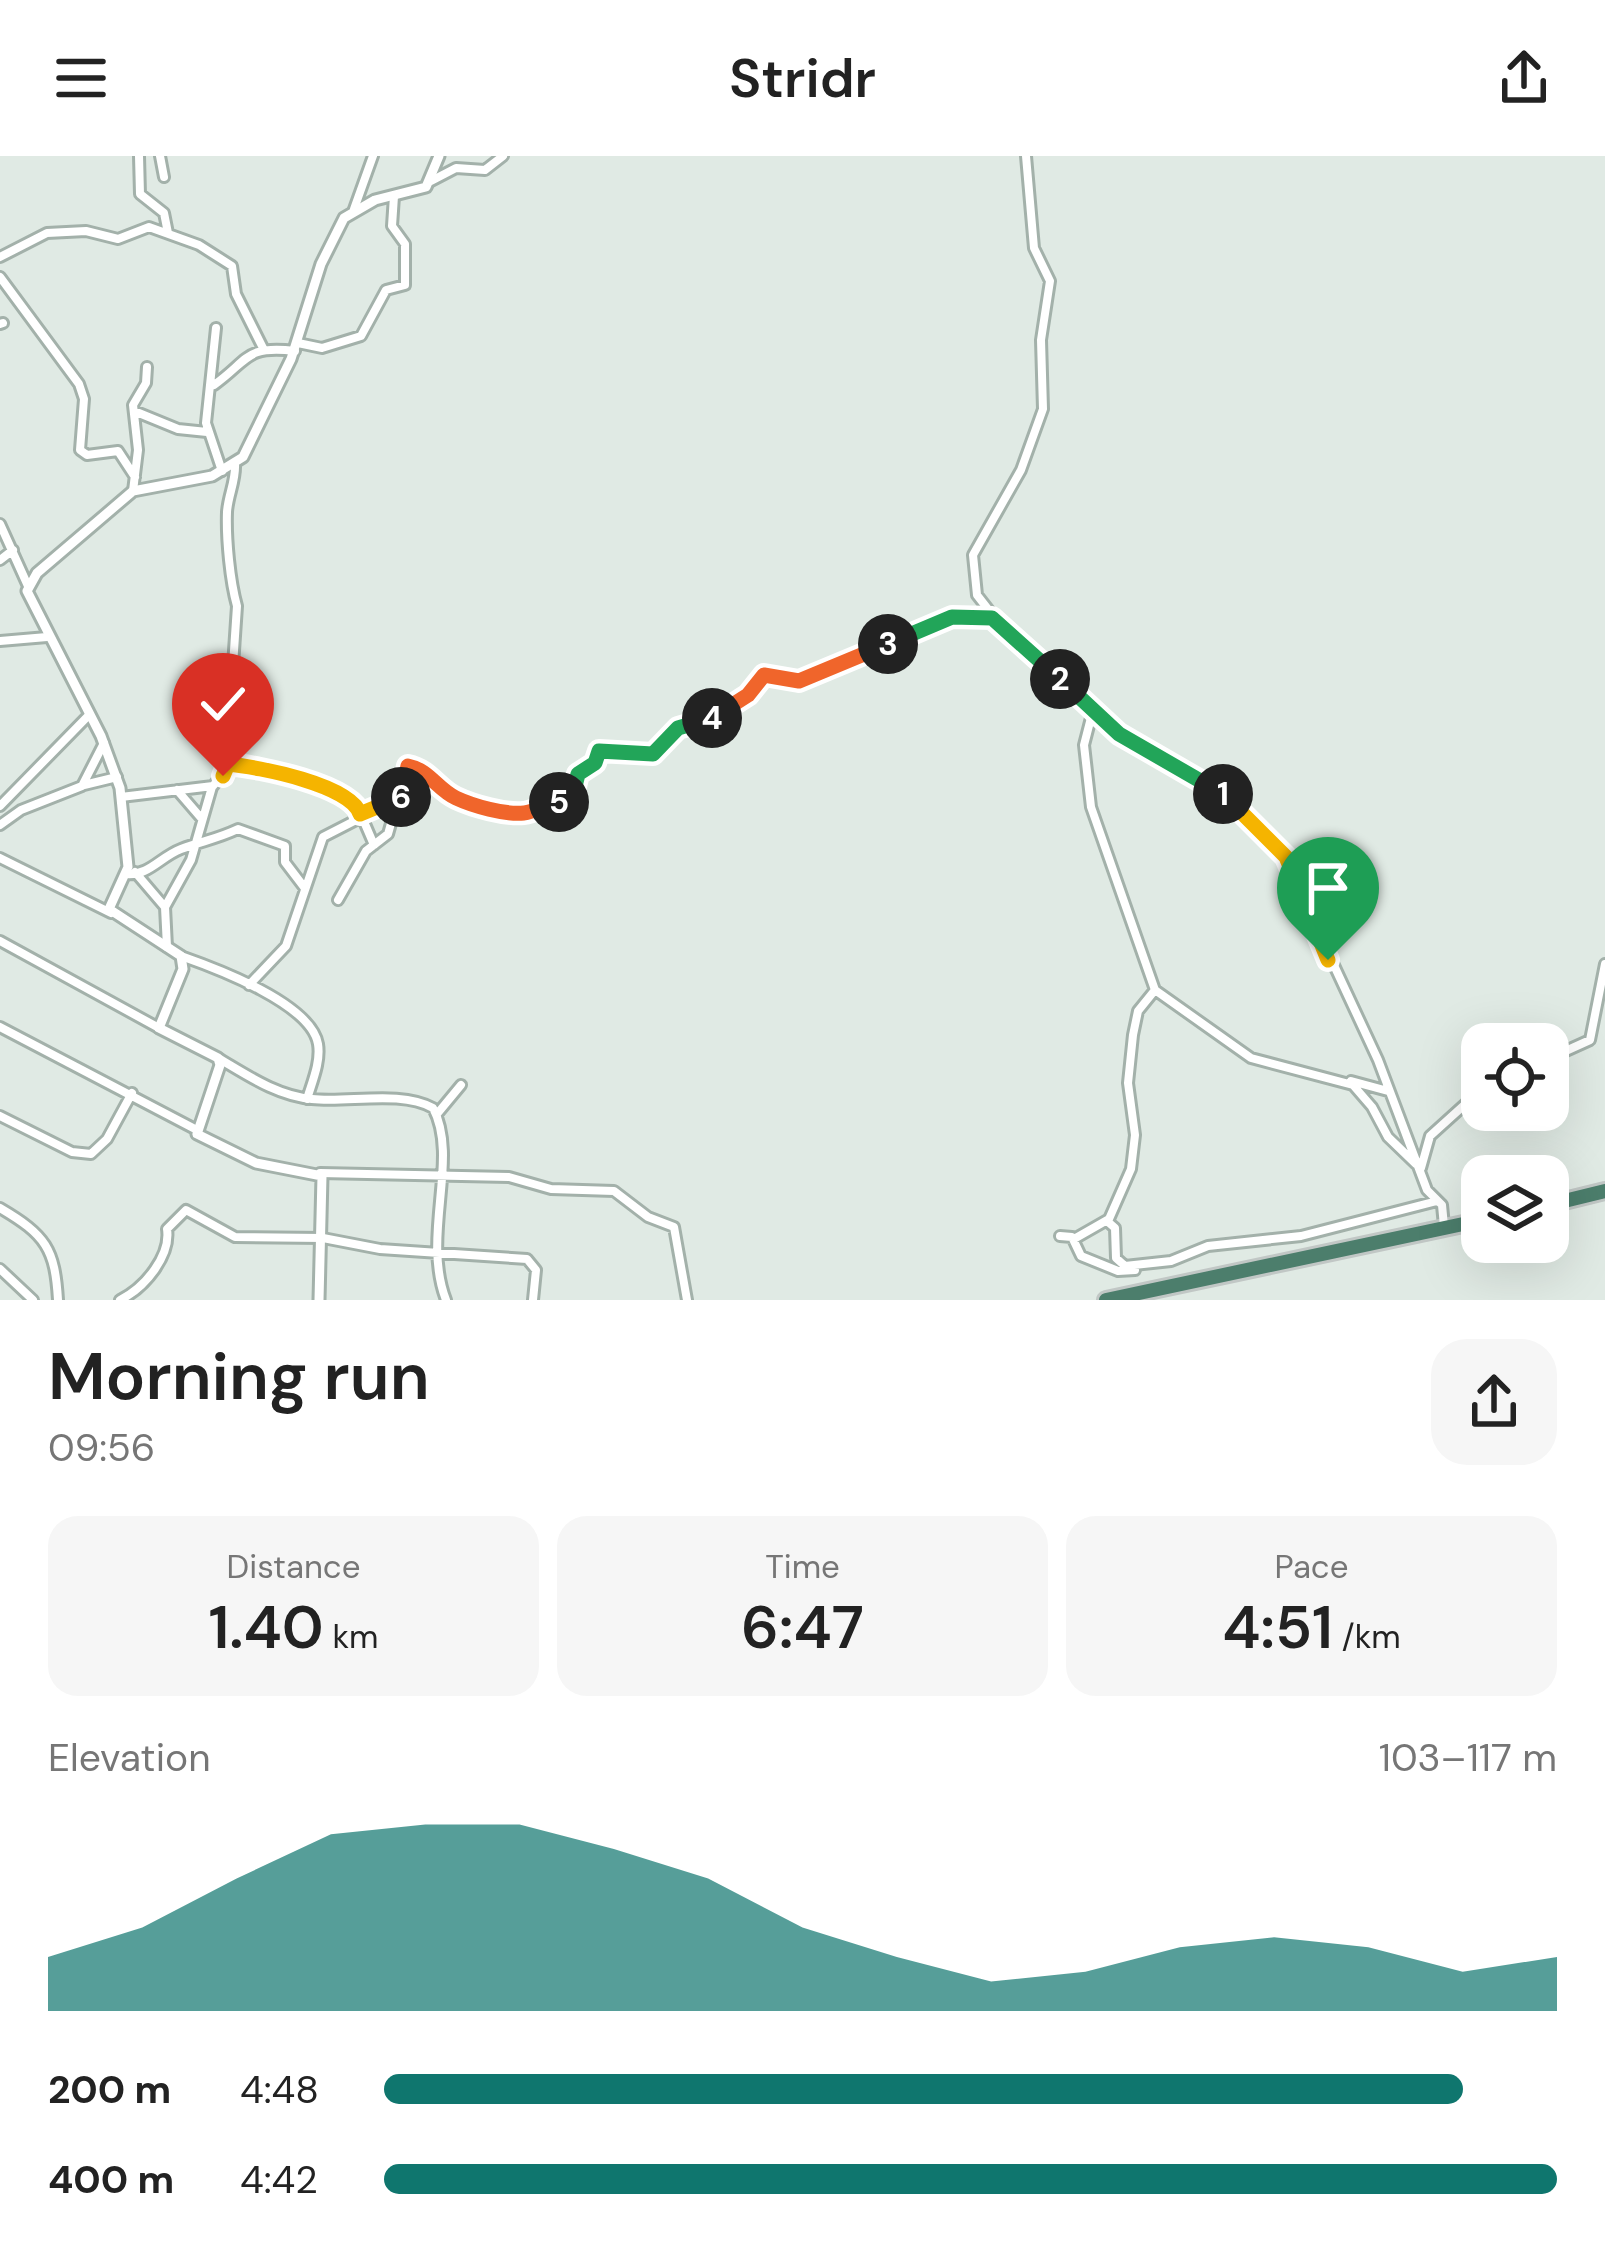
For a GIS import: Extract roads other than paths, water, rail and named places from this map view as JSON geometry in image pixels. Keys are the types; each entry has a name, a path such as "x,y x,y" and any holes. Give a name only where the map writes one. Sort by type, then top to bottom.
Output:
{"highway":[{"path":"1569,1200 1605,1191"},
{"path":"1106,1300 1461,1224"}],"street":[{"path":"140,156 141,197 164,213 169,235"},
{"path":"160,156 164,177"},
{"path":"28,586 133,490 223,472 252,443 296,347 333,234 368,183 373,156"},
{"path":"431,181 439,156"},
{"path":"354,209 420,190 456,168 485,170 503,156"},
{"path":"1026,156 1034,248 1050,281 1041,340 1043,409 1021,470 973,555 977,595 992,618 1119,734 1205,781 1270,835 1296,877 1390,1092 1427,1190 1439,1201 1443,1228"},
{"path":"213,385 242,358 263,348 315,348 354,340 370,326 386,290 405,285 405,244 392,226 394,196"},
{"path":"0,257 46,233 86,231 118,239 149,227 232,266 236,294 263,348"},
{"path":"0,277 79,384 84,399 80,450 88,455 118,451 135,477"},
{"path":"216,328 207,432 223,472"},
{"path":"133,490 134,411 147,367"},
{"path":"134,411 178,428 207,432"},
{"path":"168,948 165,907 196,847 213,786 228,764 237,606 230,585 233,566 227,508 235,464"},
{"path":"0,524 47,637 117,777 132,874 165,907"},
{"path":"0,560 13,550"},
{"path":"338,900 356,865 388,834 408,766 421,770 453,797 528,813 573,795 578,774 595,763 599,751 653,754 678,728 694,720 706,722 748,695 764,675 799,681 946,619 992,618"},
{"path":"0,640 47,637"},
{"path":"1093,710 1084,745 1091,807 1155,990 1251,1058 1390,1092"},
{"path":"0,806 89,715"},
{"path":"82,786 104,743"},
{"path":"228,764 342,791 360,814 374,845"},
{"path":"0,825 21,810 117,777"},
{"path":"121,796 213,786"},
{"path":"177,790 203,820"},
{"path":"249,985 286,946 323,837 401,797"},
{"path":"111,913 111,901 132,874 180,850 221,840 235,829 280,842 286,864 304,887"},
{"path":"0,858 111,913 181,956 249,985 310,1022 319,1048 308,1099"},
{"path":"0,941 270,1088 308,1099 425,1103 436,1114 440,1177 434,1252 446,1300"},
{"path":"159,1028 183,969 181,956"},
{"path":"1569,1049 1590,1040 1605,964"},
{"path":"1060,1236 1074,1239 1107,1221 1134,1154 1128,1083 1135,1023 1144,1000 1155,990"},
{"path":"0,1027 132,1094 237,1157 320,1173 509,1177 550,1189 614,1191 648,1217 674,1227 687,1300"},
{"path":"195,1129 219,1074 218,1058"},
{"path":"1344,1080 1361,1092 1384,1132 1420,1170"},
{"path":"436,1114 461,1085"},
{"path":"0,1116 73,1152 91,1154 107,1139 132,1094"},
{"path":"1420,1170 1430,1136 1461,1108"},
{"path":"319,1300 320,1173"},
{"path":"1074,1239 1082,1256 1118,1271 1171,1262 1208,1246 1301,1236 1439,1201"},
{"path":"121,1300 148,1279 169,1249 166,1232 181,1211 193,1211 235,1237 323,1238 527,1258 536,1270 533,1300"},
{"path":"2,1212 24,1222 56,1261 58,1300"},
{"path":"1107,1221 1115,1228 1115,1254 1122,1265 1171,1262"},
{"path":"0,1269 33,1300"}]}
